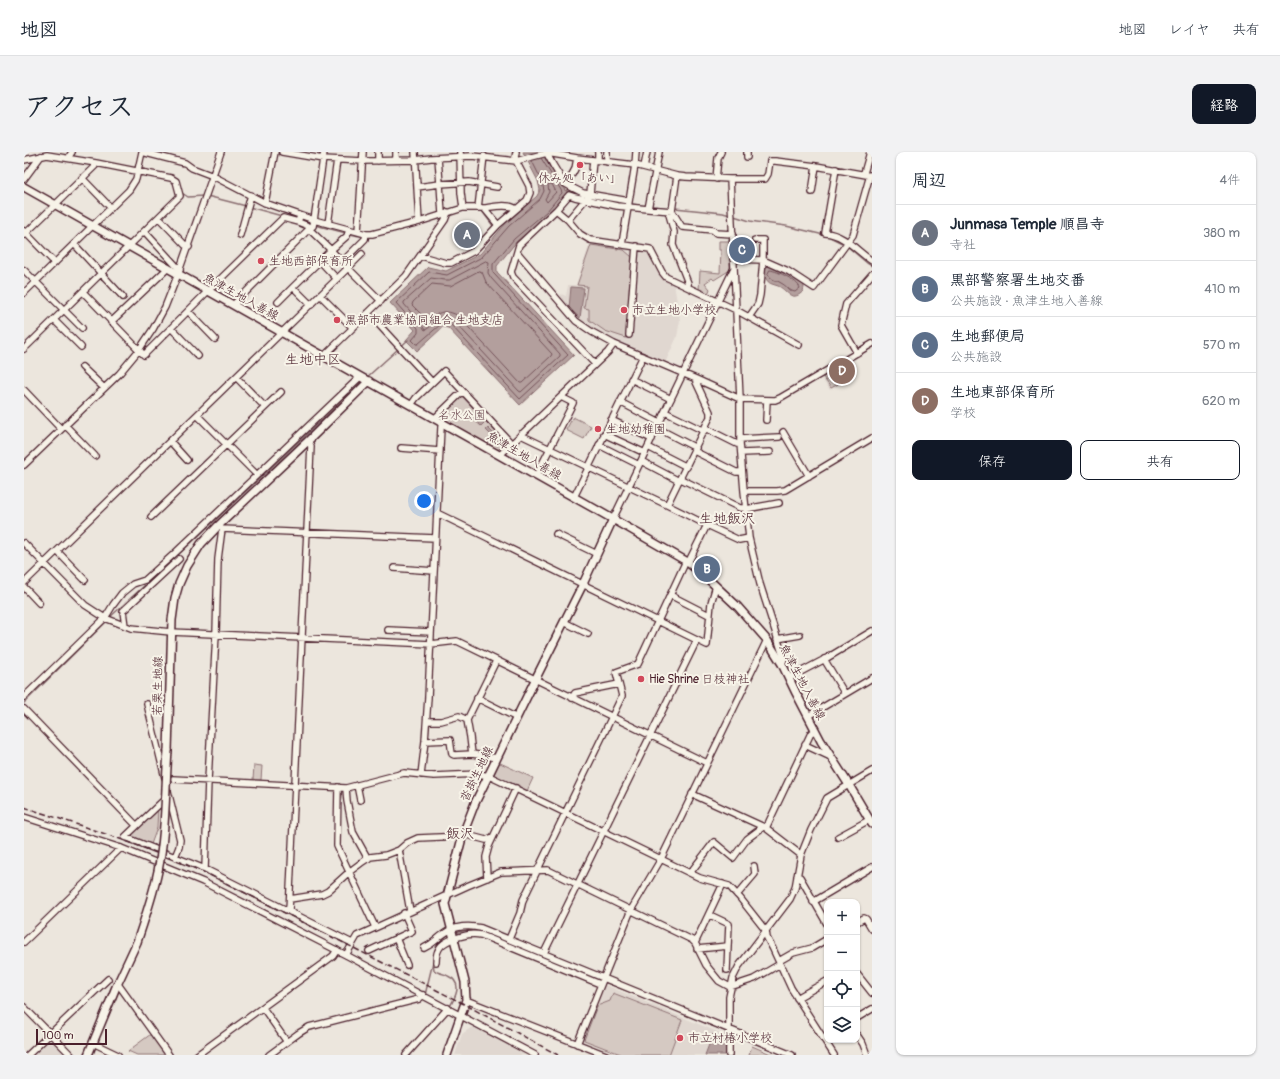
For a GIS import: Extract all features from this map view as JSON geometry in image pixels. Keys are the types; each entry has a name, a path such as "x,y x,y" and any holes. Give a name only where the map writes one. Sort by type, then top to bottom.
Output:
{"main road":[{"name":"魚津生地入善線","path":"24,187 168,268 179,272 360,377 435,418 687,562 738,607 767,640 782,664 815,730 871,822"},
{"name":"若栗生地線","path":"88,1055 137,942 150,905 158,870 162,838 168,751 171,632 175,598 187,566 201,544 369,381"},
{"name":"沓掛生地線","path":"447,1055 466,1000 465,982 445,904 463,835 475,803 583,584 613,519"}],"street":[{"path":"24,293 130,190 136,179 142,152 185,163 192,168 213,176 265,203 300,216 366,234 372,234 420,222 463,208 513,206 516,209"},
{"path":"24,465 119,374 139,350 165,307 179,272 221,152"},
{"path":"265,203 275,152"},
{"path":"282,152 324,159 363,161 415,160 431,155 443,156 460,154 518,161 546,153 636,165 656,169 677,176 730,180 765,179 768,174 770,161 816,166 869,175"},
{"path":"234,304 310,228 314,220 324,152"},
{"path":"358,232 363,152"},
{"path":"378,152 378,161"},
{"path":"396,152 396,160"},
{"path":"415,152 420,222"},
{"path":"421,256 451,263 474,251 498,225 527,200 530,193 529,186 515,157 516,152"},
{"path":"568,220 590,194 595,160 598,152"},
{"path":"607,152 607,162"},
{"path":"622,244 636,165 636,152"},
{"path":"644,167 647,152"},
{"path":"648,209 659,152"},
{"path":"716,179 718,158 721,152"},
{"path":"733,259 763,260 788,271 814,288 853,235 869,175 870,152"},
{"path":"546,153 564,183 578,190 648,209 670,211 682,227 713,230 716,233 732,234"},
{"path":"24,179 42,154"},
{"path":"24,160 42,154 171,178 176,181 180,196 130,247 101,273 24,349"},
{"path":"460,154 460,183 463,208"},
{"path":"324,356 406,276 445,220 440,184 443,156"},
{"path":"484,156 481,183 481,208 498,225"},
{"path":"567,184 575,169 577,158"},
{"path":"328,224 337,160"},
{"path":"54,263 25,233 96,163"},
{"path":"812,192 816,166"},
{"path":"836,169 825,233 830,233 849,242 872,261"},
{"path":"677,176 670,211 674,232 673,245 688,283 688,287"},
{"path":"82,178 111,208"},
{"path":"730,180 740,399 740,441 744,492 749,538 760,584 784,659 782,664"},
{"path":"417,187 460,183 481,183 497,186"},
{"path":"240,235 251,195"},
{"path":"595,364 513,277 511,272 519,245 556,210 569,195 585,199 629,204"},
{"path":"556,210 568,220 580,234 590,240 650,249 666,277 736,310 799,345"},
{"path":"298,222 300,216"},
{"path":"159,218 185,246 188,247"},
{"path":"83,292 144,355 208,290 283,218 298,222 310,228 381,301"},
{"path":"278,302 347,236 349,230"},
{"path":"144,232 179,272"},
{"path":"342,262 365,239 366,234"},
{"path":"749,317 758,304 763,260 763,240 755,240"},
{"path":"74,244 123,297"},
{"path":"628,335 636,246"},
{"path":"517,252 576,321 592,332 614,344 740,399 775,400 780,398 872,344"},
{"path":"24,583 362,254"},
{"path":"320,261 337,279"},
{"path":"112,322 168,268"},
{"path":"613,519 734,269"},
{"path":"24,270 82,328"},
{"path":"857,353 841,325 846,304 872,274"},
{"path":"293,287 310,305"},
{"path":"320,295 353,328"},
{"path":"188,311 215,340"},
{"path":"368,313 432,382"},
{"path":"54,320 81,347"},
{"path":"170,328 198,356"},
{"path":"500,455 520,434 608,352 614,344"},
{"path":"574,497 643,356"},
{"path":"82,367 104,388"},
{"path":"411,405 416,398 444,372 511,444"},
{"path":"236,377 265,407"},
{"path":"24,697 105,618 113,604 122,593 133,584 145,580 174,554 360,377"},
{"path":"631,379 671,399"},
{"path":"667,505 687,467 710,417 710,412 696,379"},
{"path":"24,390 95,456"},
{"path":"151,517 281,392"},
{"path":"435,418 462,392"},
{"path":"536,476 573,403 561,397"},
{"path":"766,420 767,400"},
{"path":"620,402 695,450 736,472 742,472"},
{"path":"665,412 737,444 740,441 781,435 809,476"},
{"path":"197,415 257,475"},
{"path":"611,420 652,439"},
{"path":"421,775 427,721 442,422"},
{"path":"520,434 550,450 739,540 749,538"},
{"path":"604,434 645,453"},
{"path":"744,492 785,490 872,438"},
{"path":"289,911 311,446 308,441"},
{"path":"170,442 187,460"},
{"path":"599,445 740,508 779,503"},
{"path":"648,447 687,467"},
{"path":"401,448 440,451"},
{"path":"741,453 770,452"},
{"path":"437,513 707,645 710,615 716,586"},
{"path":"509,939 520,913 523,900 536,871 622,696 616,672 638,664 670,595 707,524"},
{"path":"204,869 220,527 435,538"},
{"path":"556,534 597,554"},
{"path":"24,543 85,605 105,618 126,626 171,632 302,639 431,644 457,641 707,763"},
{"path":"57,551 85,580"},
{"path":"174,554 187,566"},
{"path":"126,626 124,611 179,559"},
{"path":"394,568 434,571"},
{"path":"24,588 39,603"},
{"path":"670,595 710,615"},
{"path":"564,622 588,634"},
{"path":"388,630 431,632"},
{"path":"789,678 872,631"},
{"path":"777,639 800,635"},
{"path":"544,953 697,640"},
{"path":"577,1044 631,910 661,859 767,640"},
{"path":"824,659 845,694"},
{"path":"472,754 467,720 496,660"},
{"path":"808,716 872,678"},
{"path":"572,698 575,693 619,684"},
{"path":"478,698 516,718"},
{"path":"147,704 180,840 175,857"},
{"path":"24,709 136,825"},
{"path":"427,721 441,721 459,716 467,720"},
{"path":"690,873 714,842 733,858 747,839 765,827 811,733 815,730"},
{"path":"425,741 450,740 452,754 454,755 472,754 497,758"},
{"path":"805,745 831,757"},
{"path":"729,1055 730,987 739,966 790,899 795,888 801,855 811,830 827,798 872,771"},
{"path":"173,779 346,788 404,773 434,776 479,774 489,776 700,878 729,886 766,931 767,938 791,988 824,1037"},
{"path":"357,785 360,800"},
{"path":"338,787 337,846 375,927"},
{"path":"346,788 353,832 368,859"},
{"path":"487,878 486,857 516,788"},
{"path":"692,794 765,827 801,855"},
{"path":"169,795 125,837 204,869 352,944"},
{"path":"24,825 27,818 120,848 203,882 346,954 535,1055"},
{"path":"838,837 871,822"},
{"path":"290,899 328,892 349,872 368,859 400,850 407,843 418,838 463,835 486,840 493,838"},
{"path":"24,942 120,848"},
{"path":"369,951 412,931 407,912 400,850"},
{"path":"737,895 755,874 754,866"},
{"path":"814,902 872,867"},
{"path":"346,954 357,936 447,894 500,872 548,870 692,940 706,965 719,981 730,987 754,979 793,953 812,948 824,941"},
{"path":"797,876 800,877 824,919"},
{"path":"695,943 710,915 723,884"},
{"path":"710,915 729,924 727,970"},
{"path":"860,920 864,918 872,929"},
{"path":"436,962 436,955 439,949 452,934 472,926 482,928 792,1055"},
{"path":"424,948 437,941 443,934 481,935 600,984"},
{"path":"396,938 407,966"},
{"path":"697,949 728,946"},
{"path":"197,1055 333,956 337,950"},
{"path":"860,978 872,993"},
{"path":"28,1055 108,979"},
{"path":"797,998 824,983"},
{"path":"118,984 169,1055"},
{"path":"269,1055 309,1028 419,999 423,995"},
{"path":"466,1000 606,1055"},
{"path":"24,1007 71,1055"},
{"path":"263,1008 288,1042"},
{"path":"406,1055 448,1008"},
{"path":"860,1016 872,1009"},
{"path":"860,1039 864,1044 867,1055"},
{"path":"93,1043 118,1055"},
{"path":"828,1043 834,1055"}],"shaded area":[{"name":"市立生地小学校","path":"590,243 616,245 649,251 674,284 680,320 677,337 665,363 595,331 579,321 560,299 561,294 566,296 568,285 576,285"},
{"path":"846,363 853,376 830,390 821,377"},
{"path":"603,984 727,1036 726,1055 618,1055 582,1040"},
{"path":"472,1027 527,1055 455,1055 462,1034"},
{"path":"50,1036 69,1055 34,1055 33,1053"}],"green space":[{"path":"719,241 729,241 730,270 714,280 712,278 705,283 710,289 708,294 699,290 700,271 720,273 721,250 719,250"},
{"path":"591,245 624,250 632,257 626,338 605,331 589,320 589,309 584,308 587,286 577,285"},
{"path":"837,369 842,376 840,378 842,382 831,388 823,377"},
{"name":"名水公園","path":"461,395 504,441 505,443 503,447 496,450 438,417"},
{"path":"573,417 591,426 584,439 566,430"},
{"path":"498,762 533,778 527,791 492,775"},
{"path":"254,765 262,766 261,780 253,780"},
{"path":"158,808 157,828 150,847 131,839 131,834"},
{"path":"613,993 682,1020 669,1055 623,1055 584,1040 597,1006 610,1001"},
{"path":"151,1034 167,1055 137,1055 128,1051"},
{"path":"752,1046 773,1055 749,1055"}],"water":[{"path":"523,152 542,152 568,193 550,214 517,241 497,266 497,272 574,355 520,405 448,328 443,327 417,351 406,340 415,330 390,303 428,267 446,271 480,254 506,223 537,196 540,190 538,181"},
{"path":"768,266 774,266 802,282 804,286 803,292 797,296 793,296 788,294 781,287 769,283 764,275 765,269"},
{"path":"571,287 584,288 580,318 569,308"},
{"path":"474,413 478,415 484,423 481,426 472,418 471,415"},
{"path":"488,428 501,443 497,446 492,436 486,430"},
{"path":"713,1034 726,1040 726,1055 705,1055"}],"waterway":[{"path":"24,157 34,155"},
{"path":"170,175 177,179"},
{"path":"565,190 580,195"},
{"path":"182,193 188,197 203,196"},
{"path":"207,196 246,206"},
{"path":"591,198 627,203"},
{"path":"631,204 647,206"},
{"path":"651,206 671,208"},
{"path":"249,207 282,216"},
{"path":"675,208 730,215"},
{"path":"460,211 482,211 494,227"},
{"path":"734,216 750,221 786,226 824,235"},
{"path":"315,225 346,233"},
{"path":"350,234 364,237"},
{"path":"828,236 844,244"},
{"path":"847,246 872,266"},
{"path":"366,378 408,340"},
{"path":"109,618 364,380"},
{"path":"24,703 107,621"},
{"path":"455,933 466,930 478,930 601,980"},
{"path":"449,1008 456,995 456,983 453,979 434,970 434,954 441,940 451,934"},
{"path":"425,995 433,962"},
{"path":"604,982 666,1006"},
{"path":"677,1011 727,1032"},
{"path":"308,1031 318,1028"},
{"path":"295,1040 305,1033"},
{"path":"730,1033 784,1055"}],"railway":[{"path":"24,807 95,830 210,875 464,1004 558,1055"}],"place":[{"name":"休み処「あい」","path":"580,165"},
{"name":"Junmasa Temple 順昌寺","path":"467,235"},
{"name":"生地郵便局","path":"742,250"},
{"name":"生地西部保育所","path":"261,261"},
{"name":"市立生地小学校","path":"624,310"},
{"name":"黒部市農業協同組合 生地支店","path":"337,320"},
{"name":"生地東部保育所","path":"842,371"},
{"name":"生地幼稚園","path":"598,429"},
{"name":"黒部警察署生地交番","path":"707,569"},
{"name":"Hie Shrine 日枝神社","path":"641,679"},
{"name":"市立村椿小学校","path":"680,1038"}],"district":[{"name":"生地中区","path":"313,359"},
{"name":"生地飯沢","path":"727,518"},
{"name":"飯沢","path":"460,833"}]}
